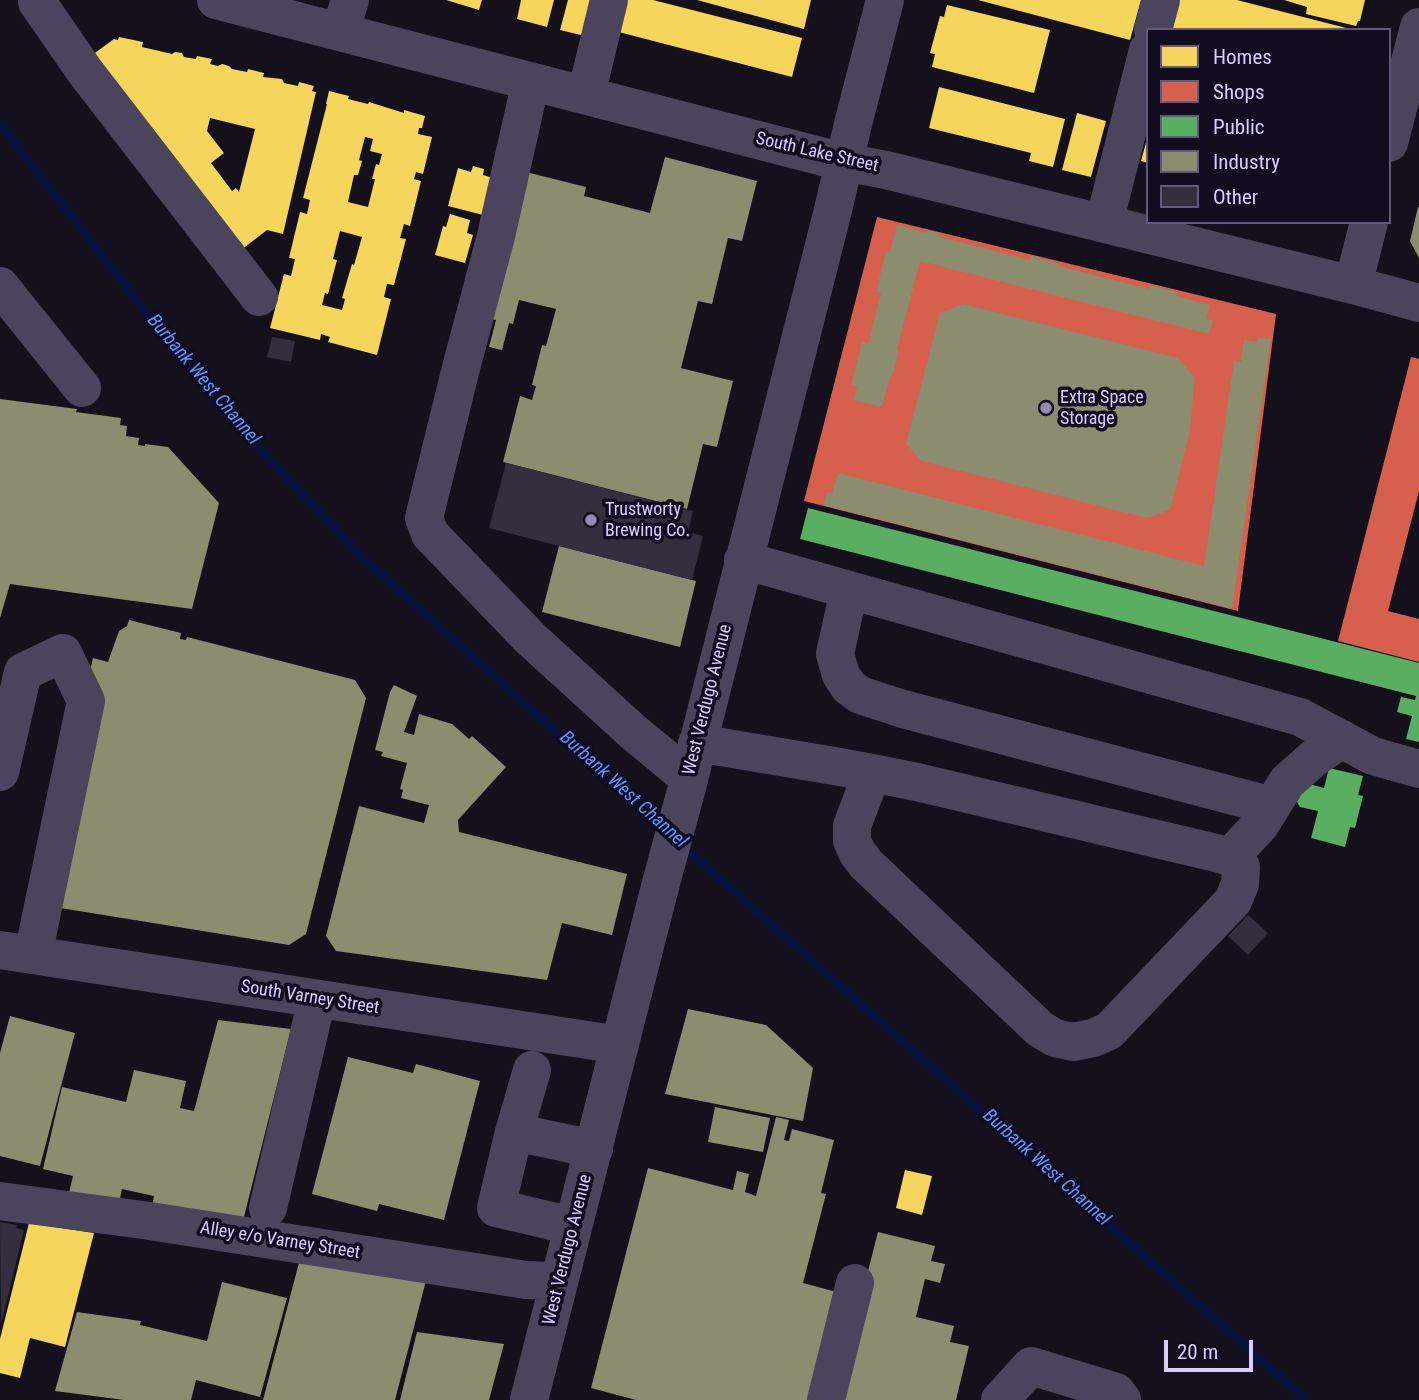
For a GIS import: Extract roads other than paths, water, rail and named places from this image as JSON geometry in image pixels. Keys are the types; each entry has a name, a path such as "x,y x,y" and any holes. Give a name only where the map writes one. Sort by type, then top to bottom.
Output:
{"street":[{"path":"37,0 84,70 259,297"},
{"name":"South Lake Street","path":"216,0 345,16 531,81 844,162 1104,223 1419,303"},
{"path":"586,95 608,0"},
{"name":"West Verdugo Avenue","path":"529,1400 885,0"},
{"path":"1154,28 1161,0"},
{"path":"1391,135 1419,27"},
{"path":"1104,223 1146,58"},
{"path":"531,81 496,236 424,518 430,534 530,638 632,731 689,777 872,773 1230,857 1241,867 1240,884 1233,901 1108,1031 1093,1038 1073,1042 1055,1038 1040,1029 866,864 857,852 852,841 852,826 872,773"},
{"path":"1353,285 1368,224"},
{"path":"0,286 82,388"},
{"path":"743,560 1300,717 1373,755 1419,769"},
{"path":"849,590 835,654 841,675 849,687 860,695 903,709 1272,806"},
{"path":"0,772 23,672 63,653 86,701 16,953"},
{"path":"1230,857 1260,825 1287,782 1314,758 1342,739"},
{"name":"South Varney Street","path":"16,953 620,1045"},
{"path":"268,1208 317,999"},
{"path":"532,1070 496,1208 573,1226"},
{"path":"514,1132 594,1149"},
{"name":"Alley e/o Varney Street","path":"0,1201 150,1221 526,1280 559,1281"},
{"path":"826,1400 855,1283"},
{"path":"1000,1400 1031,1366 1116,1392 1122,1400"}],"waterway":[{"name":"Burbank West Channel","path":"0,124 218,405 363,558 666,831"},
{"name":"Burbank West Channel","path":"682,845 1306,1400"}],"place":[{"name":"Extra Space Storage","path":"1046,408"},
{"name":"Trustworty Brewing Co.","path":"591,520"}]}
